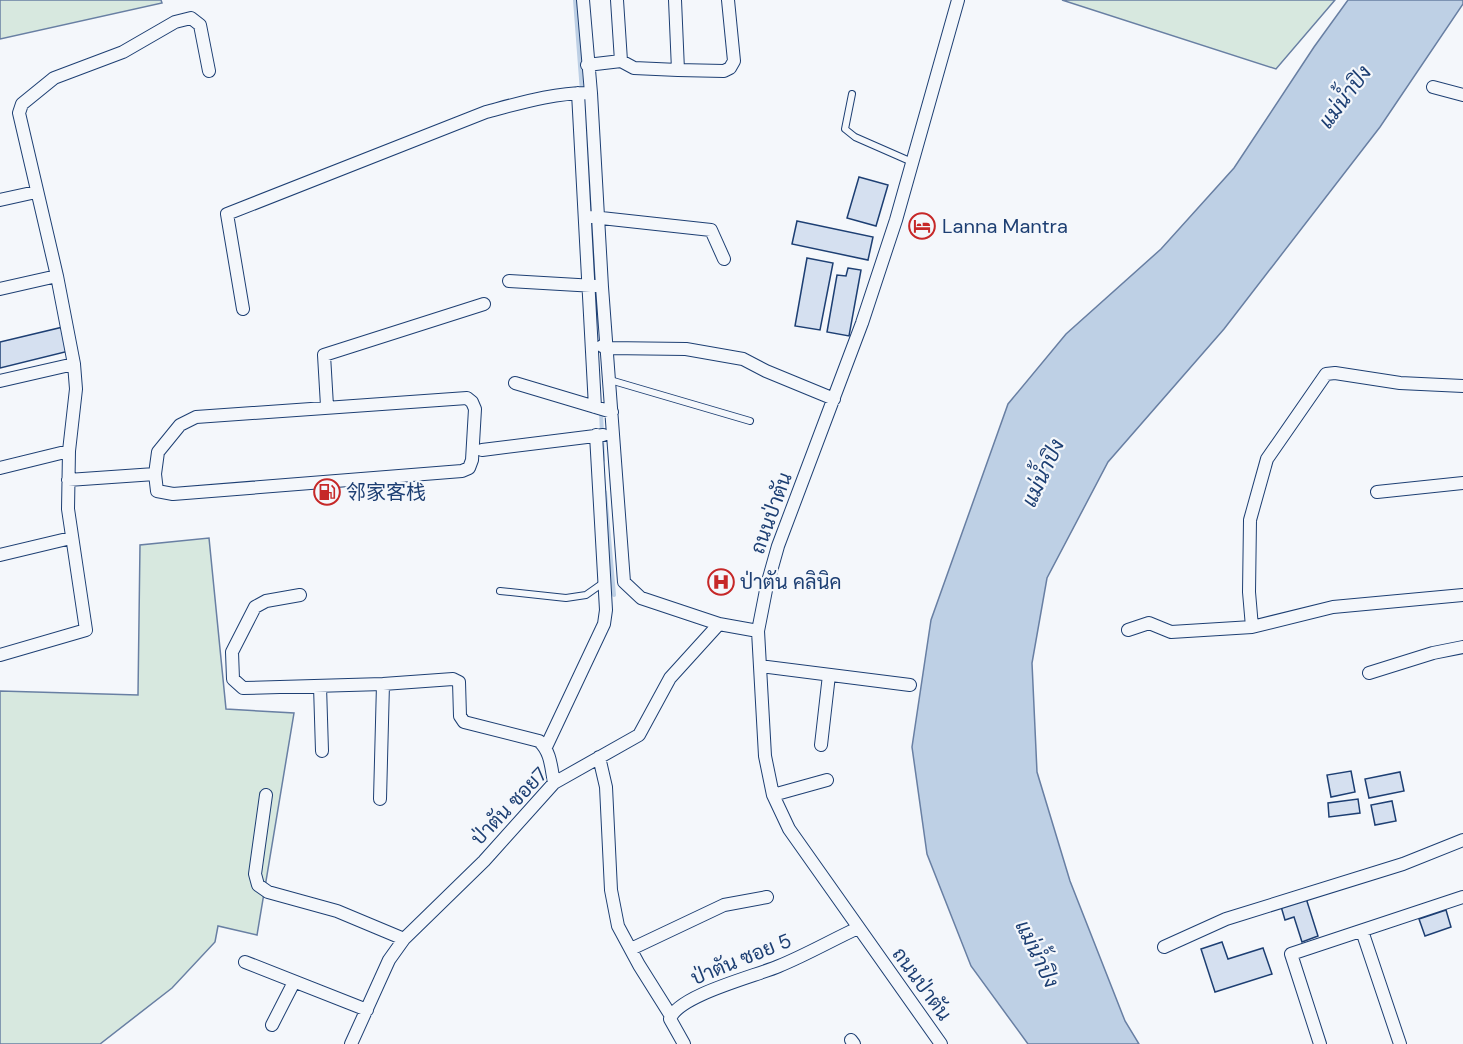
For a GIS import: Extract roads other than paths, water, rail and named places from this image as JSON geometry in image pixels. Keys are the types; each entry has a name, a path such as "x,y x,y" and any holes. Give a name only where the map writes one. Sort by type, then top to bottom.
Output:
{"street":[{"path":"583,0 587,64 585,217 595,407"},
{"path":"617,0 621,61"},
{"path":"675,0 678,70"},
{"path":"587,64 621,61 634,68 724,71 730,68 734,61 728,0"},
{"name":"ถนนป่าตัน","path":"941,1044 789,829 773,795 765,756 758,632 778,546 862,322 912,162 958,0"},
{"path":"0,655 86,630 71,538 68,480 76,389 75,364 19,113 22,104 54,78 123,52 175,22 191,18 200,25 209,71"},
{"path":"1433,87 1463,95"},
{"path":"585,93 599,216 602,287 624,582 641,598 719,624 758,632"},
{"path":"243,309 227,214 486,112 525,101 585,93"},
{"path":"0,200 36,192"},
{"path":"585,217 599,216 711,230 724,259"},
{"path":"0,289 57,276"},
{"path":"509,281 602,287"},
{"path":"327,406 324,355 484,304"},
{"path":"592,343 608,348 686,349 743,358 834,399"},
{"path":"0,381 75,364"},
{"path":"1252,627 1249,592 1250,520 1267,459 1326,374 1335,373 1400,383 1463,386"},
{"path":"515,383 612,412"},
{"path":"467,398 475,409 472,460 469,468 462,471 172,494 157,491 155,474 158,452 180,425 196,417 327,406 467,398"},
{"path":"482,450 613,434"},
{"path":"546,747 604,624 606,610 596,435"},
{"path":"0,468 69,451"},
{"path":"68,480 155,474"},
{"path":"1377,492 1463,483"},
{"path":"599,491 617,489"},
{"path":"0,555 71,538"},
{"path":"604,583 624,582"},
{"path":"1128,630 1149,624 1171,632 1252,627 1333,607 1463,595"},
{"path":"300,596 266,601 255,607 231,652 232,679 243,687 383,684 453,679 459,682 460,716 464,722 539,741 546,747 554,783"},
{"name":"ป่าตัน ซอย7","path":"351,1044 388,960 404,939 484,861 554,783 639,735 670,678 719,624"},
{"path":"1369,673 1433,653 1463,647"},
{"path":"760,666 910,685"},
{"path":"821,745 829,675"},
{"path":"380,799 383,684"},
{"path":"320,686 322,751"},
{"path":"599,757 606,787 611,890 618,926 671,1016 670,1022 684,1044"},
{"path":"773,795 827,780"},
{"path":"266,795 255,874 258,885 268,892 337,911 404,939"},
{"path":"1164,947 1226,919 1403,864 1463,840"},
{"path":"632,949 724,905 767,897"},
{"path":"1320,1044 1291,954 1462,901"},
{"name":"ป่าตัน ซอย 5","path":"671,1016 689,1002 719,987 778,967 858,928"},
{"path":"1362,931 1400,1044"},
{"path":"245,962 367,1010"},
{"path":"272,1025 294,982"}],"lane":[{"path":"852,94 845,129 855,137 912,162"},
{"path":"610,380 750,421"},
{"path":"500,591 566,598 586,596 604,583"}],"water":[{"name":"แม่น้ำปิง","path":"1348,0 1463,0 1463,4 1380,127 1224,329 1108,462 1047,578 1032,663 1037,772 1070,881 1125,1021 1139,1044 1028,1044 971,966 927,854 912,747 931,620 1008,404 1066,334 1161,249 1234,168"}],"waterway":[{"path":"575,0 582,92"},
{"path":"601,411 603,460"},
{"path":"605,492 614,595"}],"place":[{"name":"Lanna Mantra","path":"922,226"},
{"name":"邻家客栈","path":"327,492"},
{"name":"ป่าตัน คลินิค","path":"721,582"}]}
